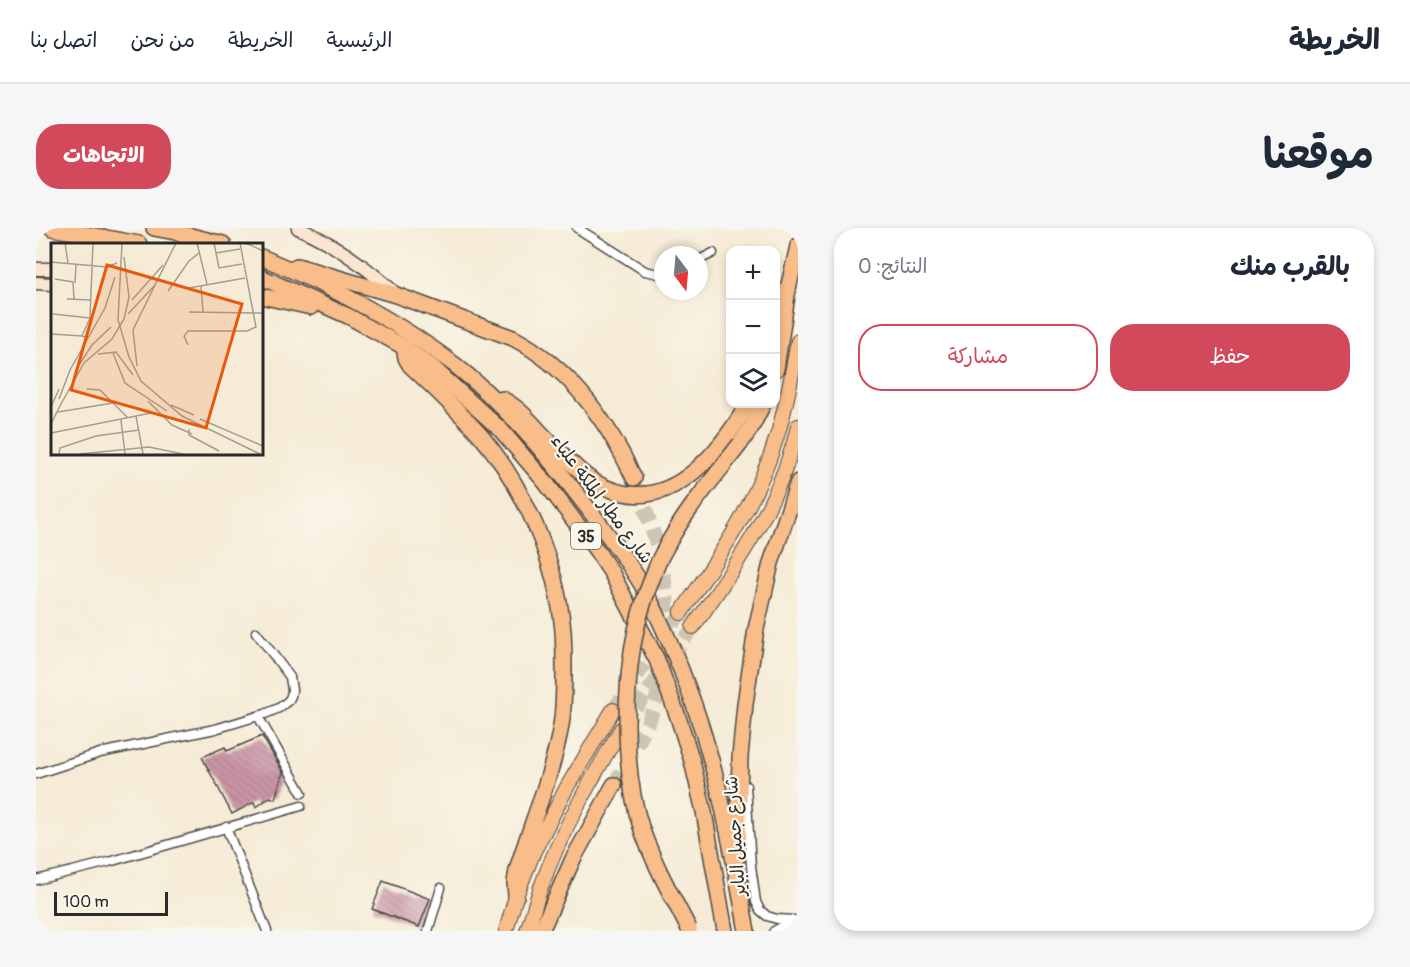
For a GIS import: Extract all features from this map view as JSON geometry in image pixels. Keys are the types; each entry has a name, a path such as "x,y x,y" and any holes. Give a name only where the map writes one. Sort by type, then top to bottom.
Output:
{"highway":[{"path":"52,228 134,243"},
{"path":"153,228 219,243"},
{"path":"778,354 788,289 798,246"},
{"path":"262,258 396,295 513,338 526,345 559,370 576,387 607,428 634,478"},
{"name":"شارع مطار الملكة علياء","path":"262,258 354,300 441,355 488,394 524,431 560,471 613,541 641,585 667,639 697,712 721,800 747,931"},
{"name":"شارع مطار الملكة علياء","path":"262,277 348,316 404,347 432,367 501,430 580,528 601,558 657,660 686,741 704,812 726,931"},
{"path":"780,309 788,289"},
{"path":"262,296 348,316"},
{"path":"404,347 410,365 481,437 509,476 537,530 560,609 563,630 564,680 560,731 517,870 516,896"},
{"path":"488,394 504,400 520,411 594,482 620,493 636,495 662,491 689,477 718,447 745,408"},
{"path":"689,930 651,852 633,797 628,765 628,675 640,613 662,553 682,519 740,444 761,408"},
{"path":"738,882 742,723 760,607 771,563 790,521 798,482"},
{"path":"541,931 573,859 614,785"}],"main road":[{"path":"681,613 730,540 756,490 777,436 791,382 798,341"},
{"path":"693,627 743,555 756,532 786,467 798,426"},
{"path":"506,931 516,896 534,851 567,787 613,710"},
{"path":"527,931 540,888 559,843 588,784 621,729"}],"street":[{"path":"298,228 337,248 363,266 396,295"},
{"path":"577,228 645,271 654,274"},
{"path":"708,256 713,253"},
{"path":"36,283 51,284"},
{"path":"36,774 100,753 215,729 272,711 285,704 292,690 290,677 256,632"},
{"path":"258,716 302,793"},
{"name":"شارع جميل الباير","path":"742,723 747,737 748,838 756,902 764,913 772,918 796,920"},
{"path":"36,880 109,862 301,806"},
{"path":"226,827 267,931"},
{"path":"428,931 441,888"},
{"path":"774,931 796,920"}],"lane":[{"path":"796,920 796,931"}],"building":[{"path":"262,736 283,772 275,799 270,797 256,807 254,802 232,814 202,757 225,747 227,751"},
{"path":"383,881 430,899 419,927 372,909"}],"tunnel":[{"path":"614,785 649,720 660,683 666,644 667,604 662,566 634,478"},
{"path":"613,710 681,613"},
{"path":"624,725 693,627"}]}
